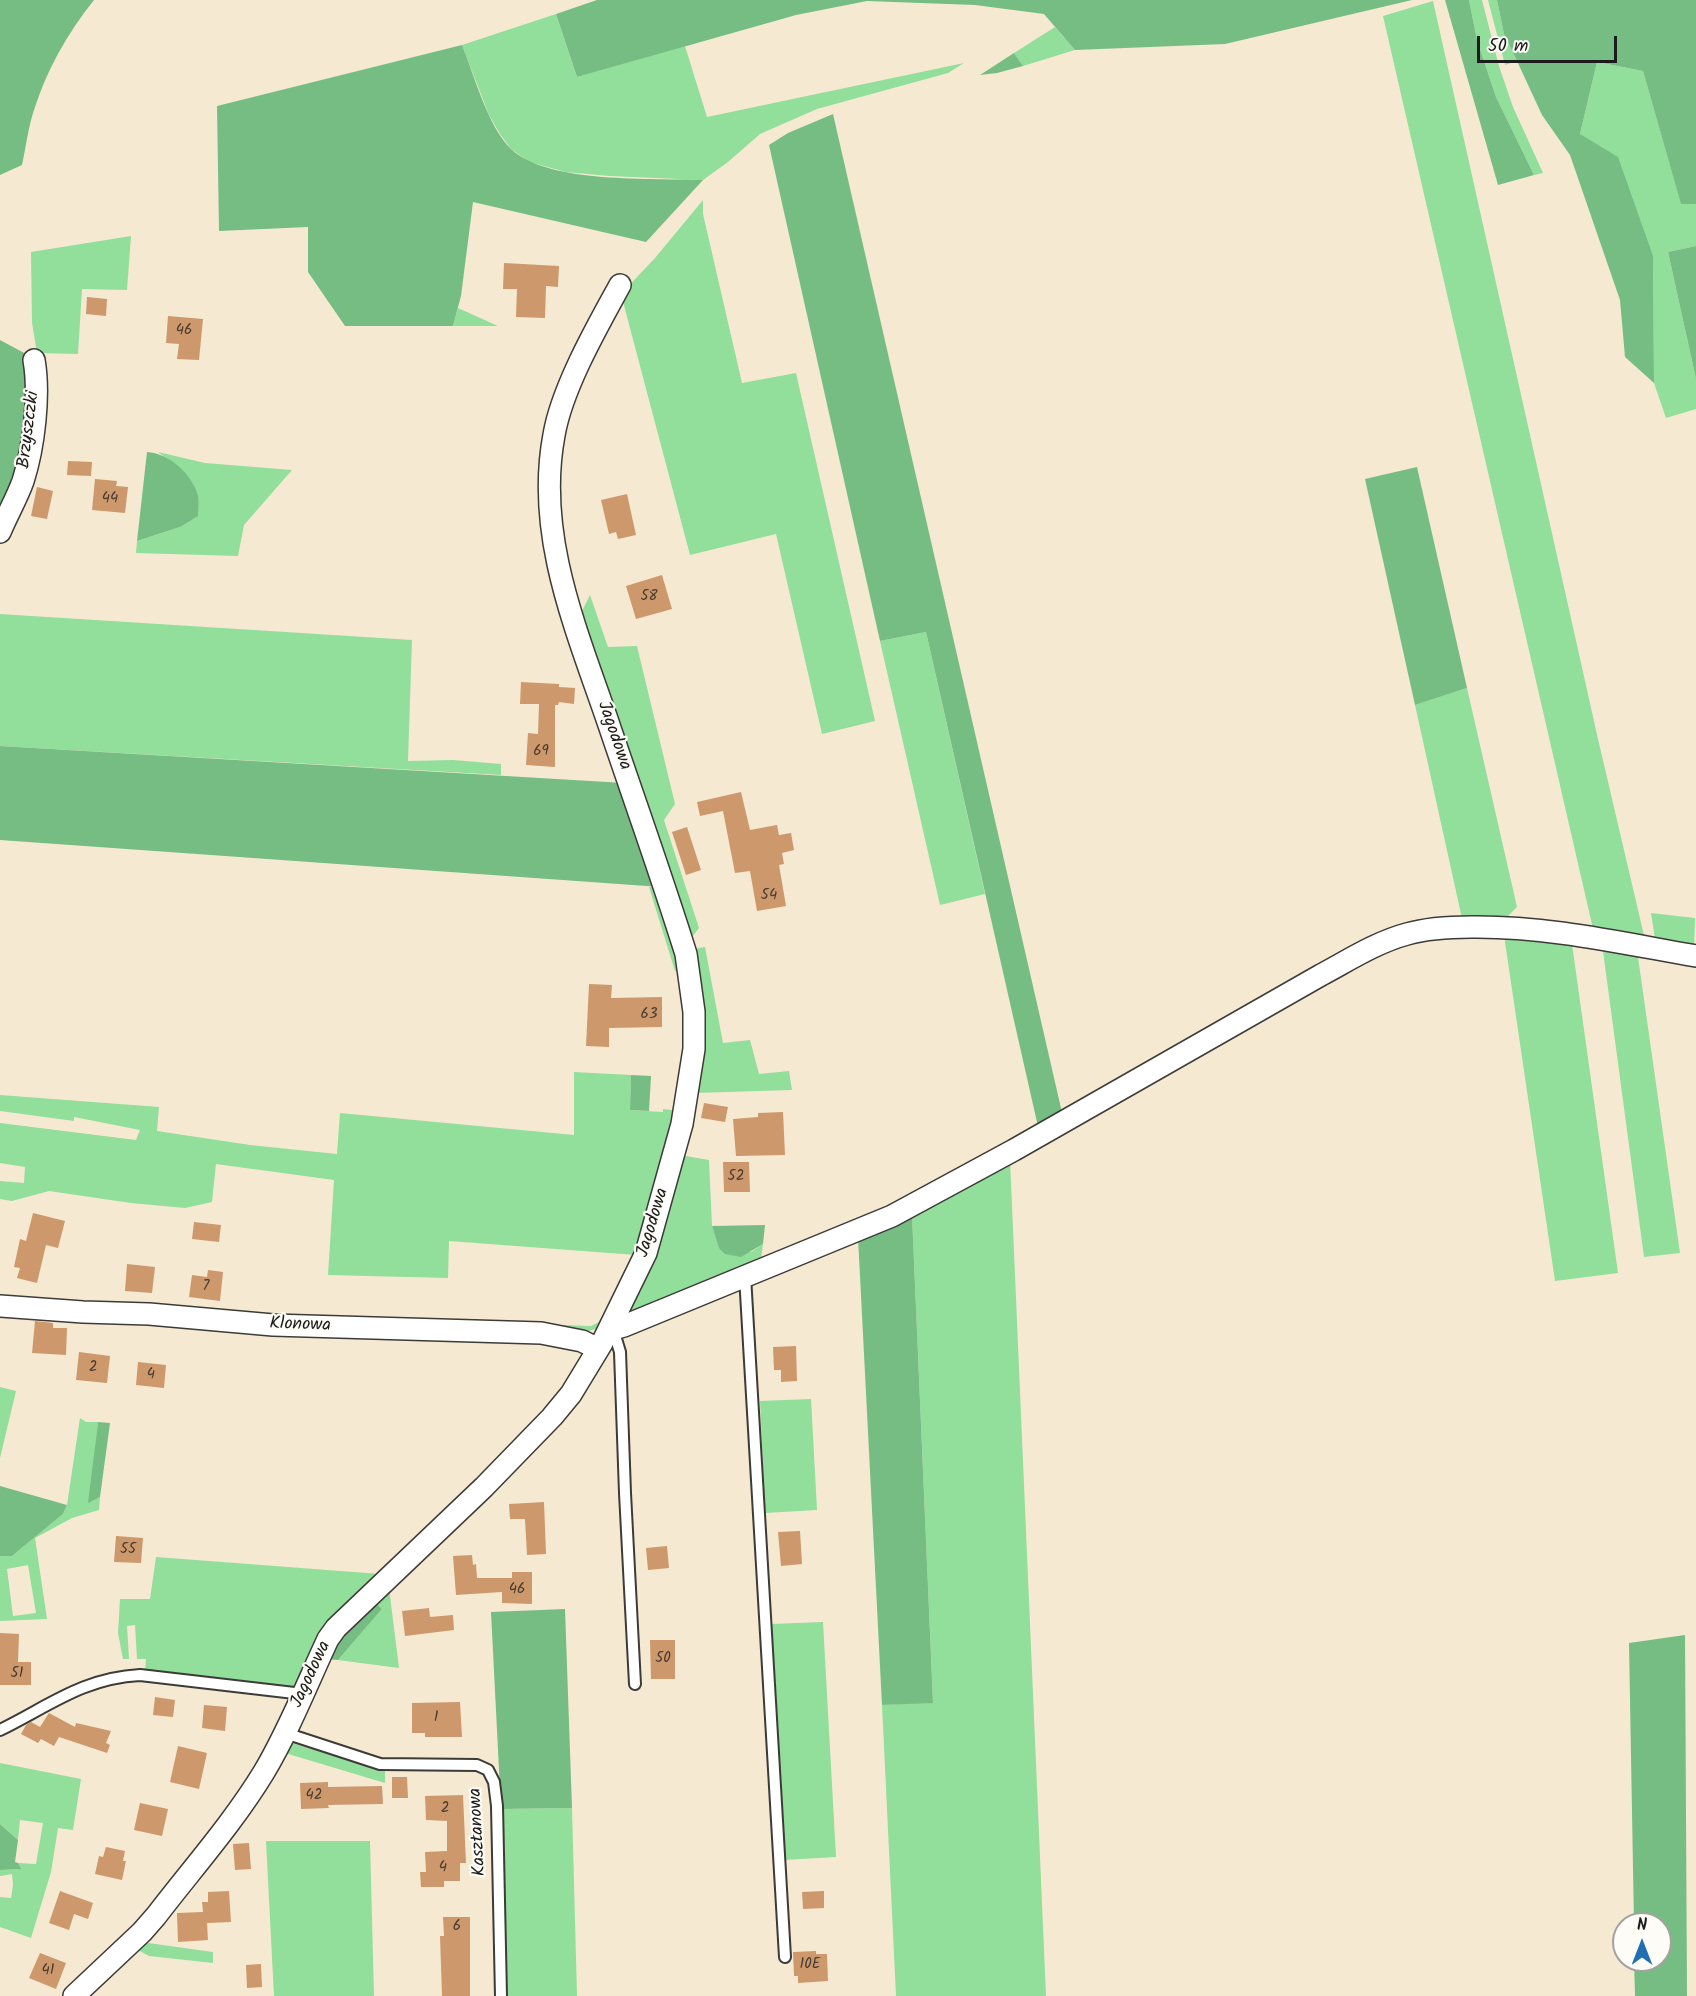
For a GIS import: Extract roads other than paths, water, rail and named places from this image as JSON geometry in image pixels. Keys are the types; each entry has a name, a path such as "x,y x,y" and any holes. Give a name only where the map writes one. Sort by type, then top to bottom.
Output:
{"street":[{"name":"Jagodowa","path":"74,1996 156,1916 240,1806 263,1773 285,1733 328,1639 336,1628 484,1487 552,1417 571,1394 611,1330 643,1262 655,1228 688,1099 695,1030 686,954 572,618 552,538 549,506 549,472 557,418 568,389 620,285"},
{"name":"Brzyszczki","path":"0,532 23,480 33,436 36,387 33,360"},
{"path":"611,1330 892,1216 1014,1150 1321,975 1370,949 1408,934 1448,927 1494,927 1549,931 1696,956"},
{"name":"Klonowa","path":"0,1306 83,1312 159,1314 273,1325 541,1333 582,1341 598,1349"}],"lane":[{"path":"746,1276 785,1957"},
{"path":"611,1330 620,1352 635,1684"},
{"path":"0,1730 72,1691 130,1676 151,1676 303,1694"},
{"name":"Kasztanowa","path":"285,1733 380,1764 477,1765 488,1770 494,1782 497,1806 501,1996"}]}
